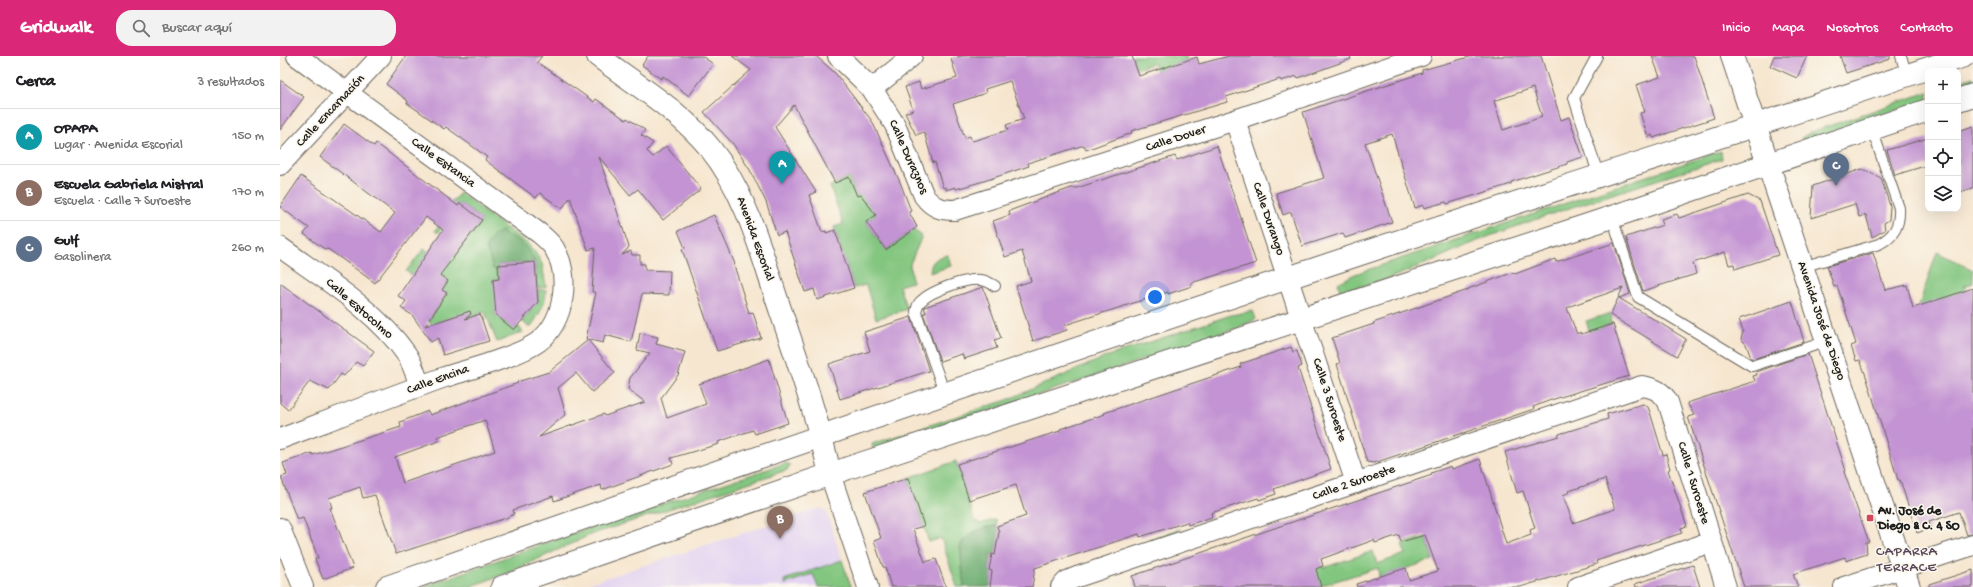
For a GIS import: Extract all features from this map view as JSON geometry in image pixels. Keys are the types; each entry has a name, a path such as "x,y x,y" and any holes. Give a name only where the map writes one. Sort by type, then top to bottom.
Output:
{"main road":[{"name":"Avenida Escorial","path":"598,56 678,117 709,148 725,170 750,219 822,435 830,474"},
{"name":"Avenida José de Diego","path":"1732,56 1906,577"},
{"path":"387,587 822,435 1289,279 1756,126 1904,66 1964,56"},
{"path":"1961,99 1973,95"},
{"path":"502,587 830,474 1925,111"}],"street":[{"name":"Calle Estancia","path":"297,56 539,233 553,246 559,257 563,288"},
{"name":"Calle Encarnación","path":"280,165 349,93 381,56"},
{"name":"Calle Duraznos","path":"838,56 872,89 895,125 924,196 930,204"},
{"path":"872,89 912,56"},
{"name":"Calle Dover","path":"930,204 942,210 955,210 1235,120 1421,56"},
{"name":"Calle Durango","path":"1235,120 1301,317"},
{"name":"Calle Estocolmo","path":"280,247 350,299 386,330 408,356 420,386"},
{"name":"Calle Encina","path":"280,439 420,386 529,348 546,335 555,320 561,305 563,288"},
{"name":"Calle 3 Suroeste","path":"1301,317 1356,482"},
{"name":"Calle 2 Suroeste","path":"1061,587 1077,577 1356,482 1642,386 1650,387"},
{"name":"Calle 1 Suroeste","path":"1650,387 1665,395 1668,402 1726,587"},
{"path":"830,474 868,587"},
{"path":"280,528 303,587"},
{"path":"1578,587 1712,542"},
{"path":"1844,587 1906,577 1973,545"}],"lane":[{"path":"1597,56 1574,98 1599,177"},
{"path":"1802,267 1879,244 1888,240 1896,230 1899,221 1899,208 1872,128"},
{"path":"1612,216 1638,297 1752,366 1828,341"},
{"path":"945,394 916,312 917,305 926,297 941,289 974,280 987,281 995,286"}],"shaded area":[{"path":"820,508 826,511 851,587 578,587"}],"green space":[{"path":"1132,56 1186,56 1187,60 1157,71 1154,63 1137,69"},
{"path":"1973,77 1973,85 1961,89 1961,81"},
{"path":"1925,93 1925,101 1803,141 1801,138 1811,132"},
{"path":"1721,151 1722,159 1528,222 1382,281 1340,291 1338,283 1355,274"},
{"path":"849,177 857,196 897,179 876,215 866,222 886,250 914,230 922,236 910,264 912,282 899,286 907,309 876,319 866,285 854,288 834,227 843,224 830,186"},
{"path":"460,193 529,245 542,264 546,287 537,288 535,262 498,265 499,279 493,280 500,305 494,313 514,330 518,326 523,332 497,342 485,312 454,322 452,317 437,322 434,327 429,321 447,293 442,290 448,280 438,274 413,276 406,271 424,249 437,257 443,249 454,257 482,220 460,203 438,233 435,231 454,204 452,202"},
{"path":"503,230 505,235 515,238 523,245 535,262 498,265 498,270 493,269 486,247 494,235"},
{"path":"1937,252 1973,270 1973,283 1964,286 1966,291 1937,300 1946,326 1916,314"},
{"path":"948,255 951,266 930,273 931,265 935,260"},
{"path":"538,290 546,290 545,301 530,328 522,321 538,302"},
{"path":"1253,311 1256,319 1238,328 873,450 872,444 1007,400 1108,356 1231,315"},
{"path":"1611,313 1612,323 1590,333 1586,321"},
{"path":"956,461 975,522 978,521 980,524 996,519 997,526 976,531 960,545 964,587 957,587 941,538 929,542 908,478"},
{"path":"786,463 790,465 787,470 590,535 510,572 469,587 423,587 562,537"},
{"path":"997,526 1000,536 995,555 991,554 989,570 992,571 990,587 964,587 960,545 976,531"},
{"path":"1180,529 1181,531 1151,541 1150,539"},
{"path":"1426,537 1433,560 1379,577 1378,568 1316,587 1303,587 1320,562 1323,568 1373,551 1377,564 1405,554 1402,544"},
{"path":"842,560 851,587 818,587 813,574 785,584 784,580"}],"building":[{"path":"406,56 542,56 537,62 594,102 596,99 626,120 627,118 645,130 641,135 653,143 647,151 653,157 666,146 701,189 663,220 638,189 630,195 599,157 629,247 622,255 631,251 632,255 640,255 640,264 645,264 645,270 670,271 669,295 642,294 631,342 605,335 603,343 586,339 596,292 592,292 595,248 588,250 570,197 562,209 540,193 536,198 485,160 487,157 446,127 444,129 407,103 408,101 386,84"},
{"path":"648,56 702,56 713,64 689,96 663,76 661,79 642,65"},
{"path":"732,56 816,56 835,73 872,121 900,182 911,211 909,212 917,227 886,250 866,222 876,215 861,195 857,196 849,177 835,183 794,105 775,127 816,192 809,195 822,232 826,231 826,233 835,230 854,288 817,300 814,289 805,292 785,232 777,235 766,202 750,170 733,144 704,112 751,70"},
{"path":"961,56 1132,56 1139,76 1197,57 1199,64 1229,56 1350,56 1351,59 1298,78 1297,76 1281,81 1280,79 1226,97 1227,102 1131,131 1132,133 1086,150 1084,145 1028,163 1029,166 984,181 956,189 955,187 946,190 946,187 943,188 935,162 933,163 924,132 916,135 905,113 913,110 905,87 919,82 921,89 957,78 951,59","holes":["1010,81 1024,119 1006,125 1008,130 972,141 970,136 965,138 953,104 986,93 985,89"]},
{"path":"1473,56 1541,56 1561,120 1569,117 1583,157 1567,162 1567,164 1511,182 1511,184 1447,204 1446,202 1424,208 1423,205 1415,208 1392,134 1365,143 1392,222 1345,238 1343,233 1302,246 1291,212 1283,215 1276,193 1324,178 1303,112 1422,73 1422,70","holes":["1533,88 1542,117 1503,130 1494,101"]},
{"path":"1652,56 1694,56 1714,118 1653,138 1652,135 1648,137 1640,113 1645,112 1636,85 1660,77"},
{"path":"1774,56 1807,56 1797,78 1770,66"},
{"path":"1840,56 1890,56 1890,59 1846,73"},
{"path":"280,80 304,97 280,130"},
{"path":"344,124 374,146 376,143 458,206 460,203 482,220 440,275 448,281 442,290 447,293 425,326 470,311 471,314 465,319 480,314 489,341 443,355 438,338 431,342 412,315 401,308 406,301 398,296 443,230 426,217 375,283 328,249 326,250 304,234 309,228 280,207 301,176 381,232 395,213 320,157"},
{"path":"1973,126 1973,188 1961,192 1961,140 1961,130"},
{"path":"1925,139 1925,166 1895,175 1887,150"},
{"path":"1217,146 1256,263 1191,283 1192,286 1168,294 1168,292 1065,325 1067,330 1033,341 1016,286 1031,281 1022,251 1005,257 993,221 1010,215 1009,211 1071,188 1077,188 1175,156 1177,160"},
{"path":"1862,169 1881,178 1890,206 1889,220 1884,223 1885,230 1872,237 1866,215 1859,217 1855,204 1811,218 1813,186"},
{"path":"1748,195 1760,201 1778,255 1735,269 1734,264 1729,265 1725,252 1693,263 1696,274 1643,291 1626,237 1663,225 1661,219 1677,214 1679,218"},
{"path":"714,215 735,264 734,265 749,313 753,312 761,338 717,351 682,249 685,248 678,231"},
{"path":"1614,243 1630,294 1619,298 1686,339 1677,356 1610,315 1623,288 1573,305 1567,308 1577,334 1613,324 1629,376 1551,400 1533,407 1534,409 1374,463 1367,462 1337,364 1340,363 1332,338 1468,290 1514,272 1515,274 1555,259 1556,262"},
{"path":"1873,253 1885,290 1907,285 1913,308 1973,288 1973,534 1967,535 1959,512 1929,522 1931,528 1917,533 1900,480 1898,480 1866,376 1860,360 1856,361 1851,346 1856,344 1842,300 1837,286 1834,287 1827,266"},
{"path":"535,262 538,302 514,330 496,315 493,280 499,279 498,265"},
{"path":"280,283 374,351 363,366 356,362 344,376 341,374 329,390 310,381 288,410 280,403"},
{"path":"983,287 1001,338 994,340 997,348 964,359 962,354 940,361 923,313 926,313 924,307"},
{"path":"1792,301 1804,342 1753,359 1751,358 1746,344 1741,339 1743,332 1739,319"},
{"path":"911,317 929,371 840,399 829,364 870,351 864,332"},
{"path":"640,333 658,337 656,344 685,352 678,375 661,398 667,418 706,404 699,384 769,359 788,423 755,434 753,430 718,442 719,444 671,458 673,464 602,490 601,485 554,501 553,496 513,510 514,514 506,518 396,554 375,495 363,498 360,487 329,498 332,508 330,508 353,568 323,579 315,559 318,558 303,518 297,520 281,477 287,475 283,463 401,427 400,422 428,411 430,415 518,383 517,382 549,372 588,340 615,373 592,392 576,373 558,388 566,414 539,437 604,414 605,416 645,402 628,389 630,378 650,353 637,350","holes":["485,420 495,451 403,483 395,457 439,441 437,437"]},
{"path":"1291,347 1293,352 1297,351 1302,366 1298,368 1331,469 1274,489 1276,494 1259,500 1258,498 1211,513 1212,517 1188,525 1187,522 1140,537 1139,534 1035,568 1032,587 990,587 992,571 989,570 992,554 995,555 999,532 997,526 1026,516 1016,485 969,500 957,464 1060,431 1060,429 1105,414 1104,413 1241,367 1240,364"},
{"path":"1808,354 1846,471 1844,472 1869,542 1866,542 1867,554 1846,561 1845,557 1793,574 1798,587 1744,587 1688,417 1694,415 1687,403 1755,381 1753,376 1757,375 1756,372"},
{"path":"1643,404 1648,407 1663,455 1666,454 1670,469 1668,470 1687,526 1681,528 1682,533 1596,561 1597,564 1520,587 1357,587 1356,584 1406,568 1409,580 1438,571 1425,535 1401,542 1399,535 1375,543 1374,540 1321,559 1323,566 1316,569 1321,587 1135,587 1132,576 1432,475 1431,473 1451,466 1452,469 1480,459 1506,544 1531,535 1530,530 1535,528 1523,491 1517,493 1505,452 1559,436 1559,434 1608,419 1607,414","holes":["1605,479 1615,509 1573,523 1563,495 1570,492 1569,491"]},
{"path":"908,478 924,526 913,529 925,562 936,559 946,587 891,587 885,567 883,567 874,541 881,538 865,492"},
{"path":"1693,565 1700,587 1636,587 1635,584"},
{"path":"1973,570 1973,587 1929,587 1929,584"}],"place":[{"name":"OPAPA","path":"782,184"},
{"name":"Gulf","path":"1836,186"},
{"name":"Av. José de Diego & C. 4 SO","path":"1870,518"},
{"name":"Escuela Gabriela Mistral","path":"780,539"}],"district":[{"name":"CAPARRA TERRACE","path":"1907,560"}]}
